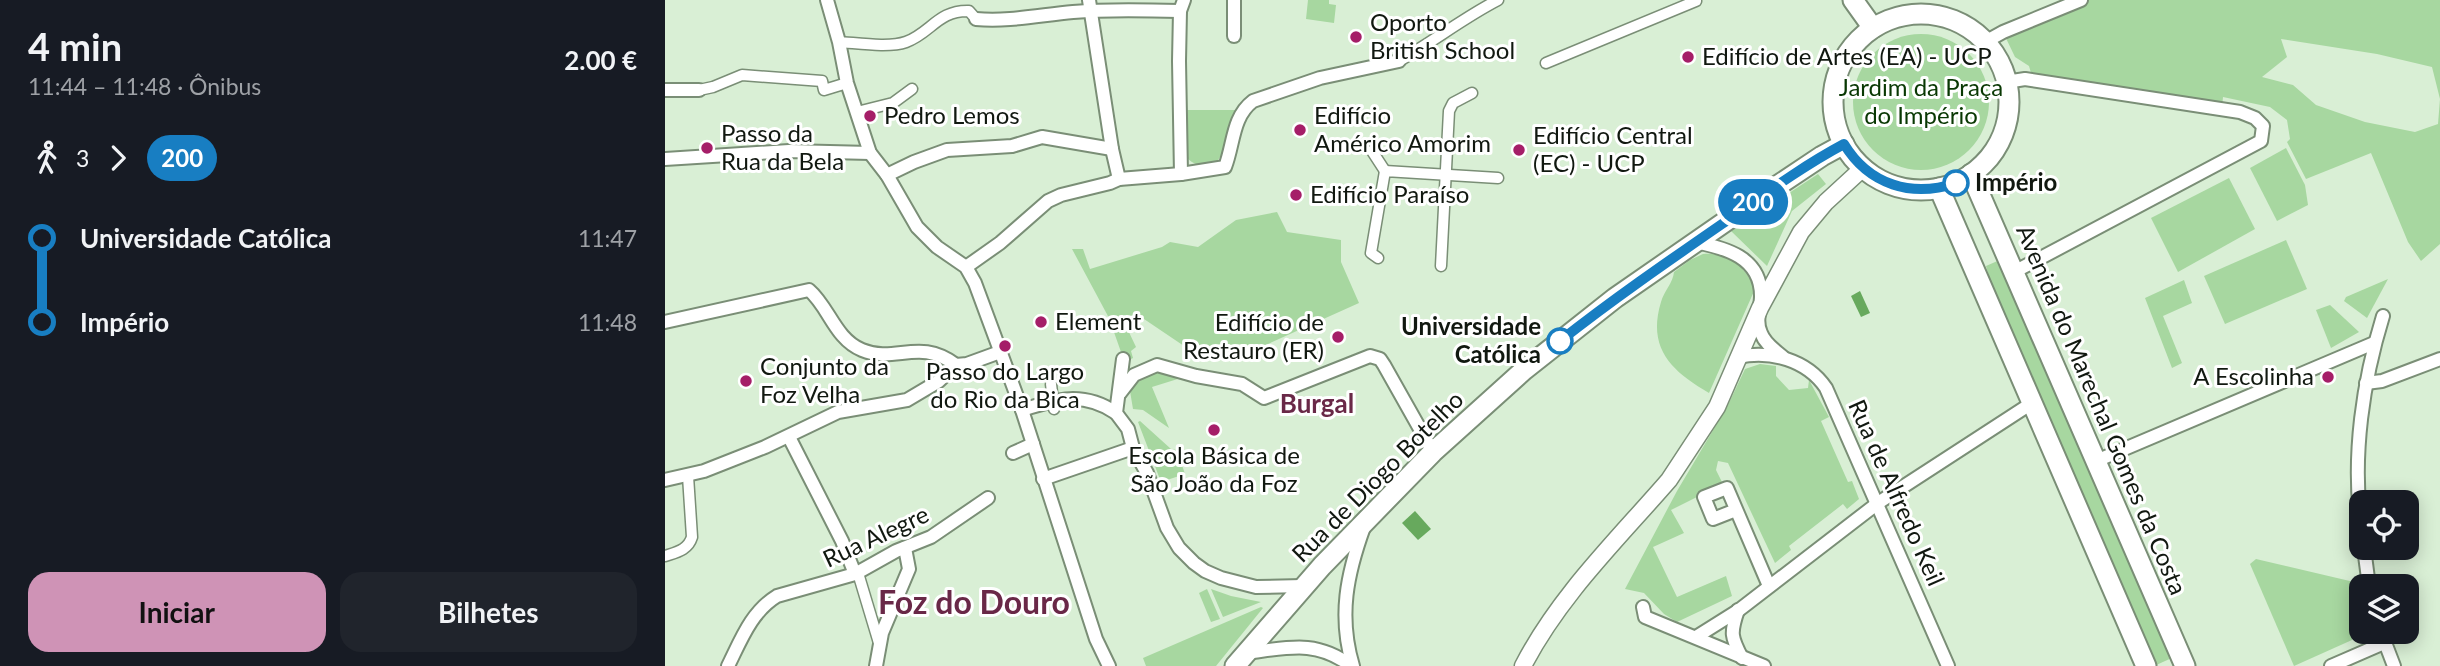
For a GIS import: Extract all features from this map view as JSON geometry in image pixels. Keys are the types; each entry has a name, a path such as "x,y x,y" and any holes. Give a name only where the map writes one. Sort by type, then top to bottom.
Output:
{"main road":[{"path":"1853,0 1873,29"},
{"path":"1930,15 1960,23 1985,42 1999,62 2006,82 2008,109 2001,136 1986,160 1956,183 1927,190 1904,188 1882,181 1863,168 1844,144 1833,103 1836,82 1850,50 1873,29 1898,17 1930,15"},
{"name":"Rua de Diogo Botelho","path":"1241,659 1303,586 1433,452 1524,370 1615,298 1767,192 1844,144"},
{"name":"Avenida do Marechal Gomes da Costa","path":"1971,174 2181,665"},
{"path":"1939,188 2146,666"}],"street":[{"path":"827,0 847,83 870,153 887,175 917,227 937,247 966,267 975,283 1022,410 1096,639 1109,666"},
{"path":"1234,0 1234,36"},
{"path":"966,267 1000,243 1048,201 1119,179 1225,167 1239,117 1253,101 1320,78 1399,61 1421,49 1471,13 1498,0"},
{"path":"1985,42 2081,0"},
{"path":"1546,63 1696,1"},
{"path":"839,42 904,43 939,18 956,10 969,10 976,19 990,20 1037,17 1091,5 1182,5 1179,61 1181,174"},
{"path":"1091,5 1112,149 1119,179"},
{"path":"665,90 699,90 742,75 822,81 824,90 847,83"},
{"path":"2006,82 2025,79 2223,108 2255,118 2263,126 2261,141 2014,272"},
{"path":"857,112 893,103 912,89"},
{"path":"1441,266 1449,111 1453,103 1472,93"},
{"path":"887,175 947,150 1012,146 1042,137 1112,149"},
{"path":"665,159 789,151 870,153"},
{"path":"1372,151 1385,171 1371,253 1378,258"},
{"path":"1523,666 1558,607 1669,480 1684,459 1717,407 1760,308 1801,232 1826,202 1863,168"},
{"path":"1385,171 1498,178"},
{"name":"Rua de Alfredo Keil","path":"1696,242 1724,248 1744,259 1761,289 1759,326 1767,343 1783,357 1809,368 1826,388 1948,666"},
{"path":"665,321 809,290 842,335 865,351 928,351 945,357 956,365 967,365 1000,352"},
{"path":"2358,490 2359,445 2367,383 2374,343 2383,316"},
{"path":"2096,461 2374,343"},
{"path":"1120,393 1134,375 1157,365 1196,376 1242,384 1264,398 1370,356 1380,359 1433,452"},
{"name":"Rua de Alfredo Keil","path":"1738,357 1783,357"},
{"path":"1116,413 1123,359"},
{"path":"2367,383 2382,381 2440,359"},
{"path":"665,481 688,476 789,437 838,412 913,398 956,365"},
{"path":"1051,384 1053,404"},
{"path":"1022,410 1075,397 1106,406 1116,413 1128,429 1133,448 1147,473 1167,528 1179,548 1194,563 1221,578 1256,587 1303,586"},
{"path":"1696,637 1738,610 1878,503 2032,403"},
{"path":"789,437 857,573 879,643"},
{"path":"1013,453 1033,444"},
{"path":"1043,479 1133,448"},
{"path":"665,556 689,545 691,526 688,476"},
{"name":"Rua Alegre","path":"728,666 756,614 766,603 777,596 857,573 931,537 988,498"},
{"path":"1736,509 1769,586"},
{"path":"1352,666 1346,640 1345,596 1349,573 1367,521"},
{"path":"876,666 879,643 909,569 905,548"},
{"path":"1643,607 1645,617 1764,666"},
{"path":"1738,610 1731,629 1742,658"},
{"path":"2331,666 2370,644"},
{"path":"2386,644 2394,666"},
{"path":"1241,659 1289,647 1312,647 1338,656 1352,666"}],"green space":[{"path":"1308,0 1329,0 1329,4 1336,5 1334,23 1306,19"},
{"path":"2067,0 2440,0 2440,99 2440,244 2421,261 2408,242 2371,153 2306,179 2287,142 2290,139 2287,120 2270,107 2223,97 2222,108 2033,80 2029,66 2015,57 2003,32","holes":["2281,39 2377,54 2432,67 2440,99 2438,124 2415,132 2365,122 2316,105 2293,85 2262,77 2287,57"]},
{"name":"Jardim da Praça do Império","path":"1921,34 1947,39 1969,54 1984,76 1989,102 1984,128 1969,150 1947,165 1921,170 1895,165 1873,150 1858,128 1853,102 1858,76 1873,54 1895,39"},
{"path":"1186,110 1235,110 1222,154 1216,163 1200,165 1187,158"},
{"path":"2286,148 2305,185 2308,205 2277,221 2250,168"},
{"path":"1818,174 1826,184 1792,211 1767,266 1731,231"},
{"path":"2229,178 2255,229 2178,272 2151,218"},
{"path":"1277,212 1287,232 1341,240 1341,262 1359,303 1259,348 1242,344 1197,348 1184,346 1144,319 1127,328 1136,347 1131,351 1133,358 1129,360 1121,352 1109,318 1072,249 1083,249 1090,269 1162,247 1170,242 1198,247 1236,220"},
{"path":"2286,240 2307,289 2225,324 2204,276"},
{"path":"1703,254 1721,255 1735,262 1746,273 1755,289 1709,393 1673,367 1665,356 1657,333 1661,302 1674,272"},
{"path":"2002,259 2174,657 2154,666 1996,302 1986,266"},
{"path":"2388,279 2367,318 2344,301 2346,297"},
{"path":"2184,280 2192,303 2163,316 2182,363 2172,368 2145,298"},
{"path":"2330,305 2359,332 2331,348 2316,310"},
{"path":"1760,364 1776,366 1776,376 1789,390 1808,388 1809,380 1829,417 1821,421 1848,482 1852,481 1859,499 1847,509 1843,504 1789,546 1791,550 1775,563 1728,463 1718,461 1716,470 1723,484 1671,510 1684,533 1653,547 1677,597 1726,576 1732,596 1677,622 1664,614 1644,593 1625,589 1677,491 1728,405 1745,369"},
{"path":"1154,369 1184,377 1152,387 1169,428 1143,410 1133,409 1130,391"},
{"path":"1138,422 1171,449 1177,450 1185,474 1161,482"},
{"path":"2256,559 2349,581 2349,641 2294,666 2250,564"},
{"path":"1207,589 1220,619 1211,622 1199,593"},
{"path":"1211,589 1231,596 1261,602 1223,617"},
{"path":"1263,608 1216,666 1146,666 1143,658"}],"shaded area":[{"path":"1860,291 1870,313 1861,317 1851,296"},
{"path":"1415,511 1431,529 1418,540 1402,523"}],"bus line":[{"name":"200","path":"1560,341 1615,298 1767,192 1844,144 1863,168 1893,185 1927,190 1956,183"}],"place":[{"name":"Oporto British School","path":"1356,37"},
{"name":"Edifício de Artes (EA) - UCP","path":"1688,57"},
{"name":"Pedro Lemos","path":"870,116"},
{"name":"Edifício Américo Amorim","path":"1300,130"},
{"name":"Passo da Rua da Bela","path":"707,148"},
{"name":"Edifício Central (EC) - UCP","path":"1519,150"},
{"name":"Império","path":"1956,183"},
{"name":"Edifício Paraíso","path":"1296,195"},
{"name":"Element","path":"1041,322"},
{"name":"Edifício de Restauro (ER)","path":"1338,337"},
{"name":"Universidade Católica","path":"1560,341"},
{"name":"Passo do Largo do Rio da Bica","path":"1005,346"},
{"name":"A Escolinha","path":"2328,377"},
{"name":"Conjunto da Foz Velha","path":"746,381"},
{"name":"Escola Básica de São João da Foz","path":"1214,430"}],"district":[{"name":"Burgal","path":"1317,404"},
{"name":"Foz do Douro","path":"974,603"}]}
